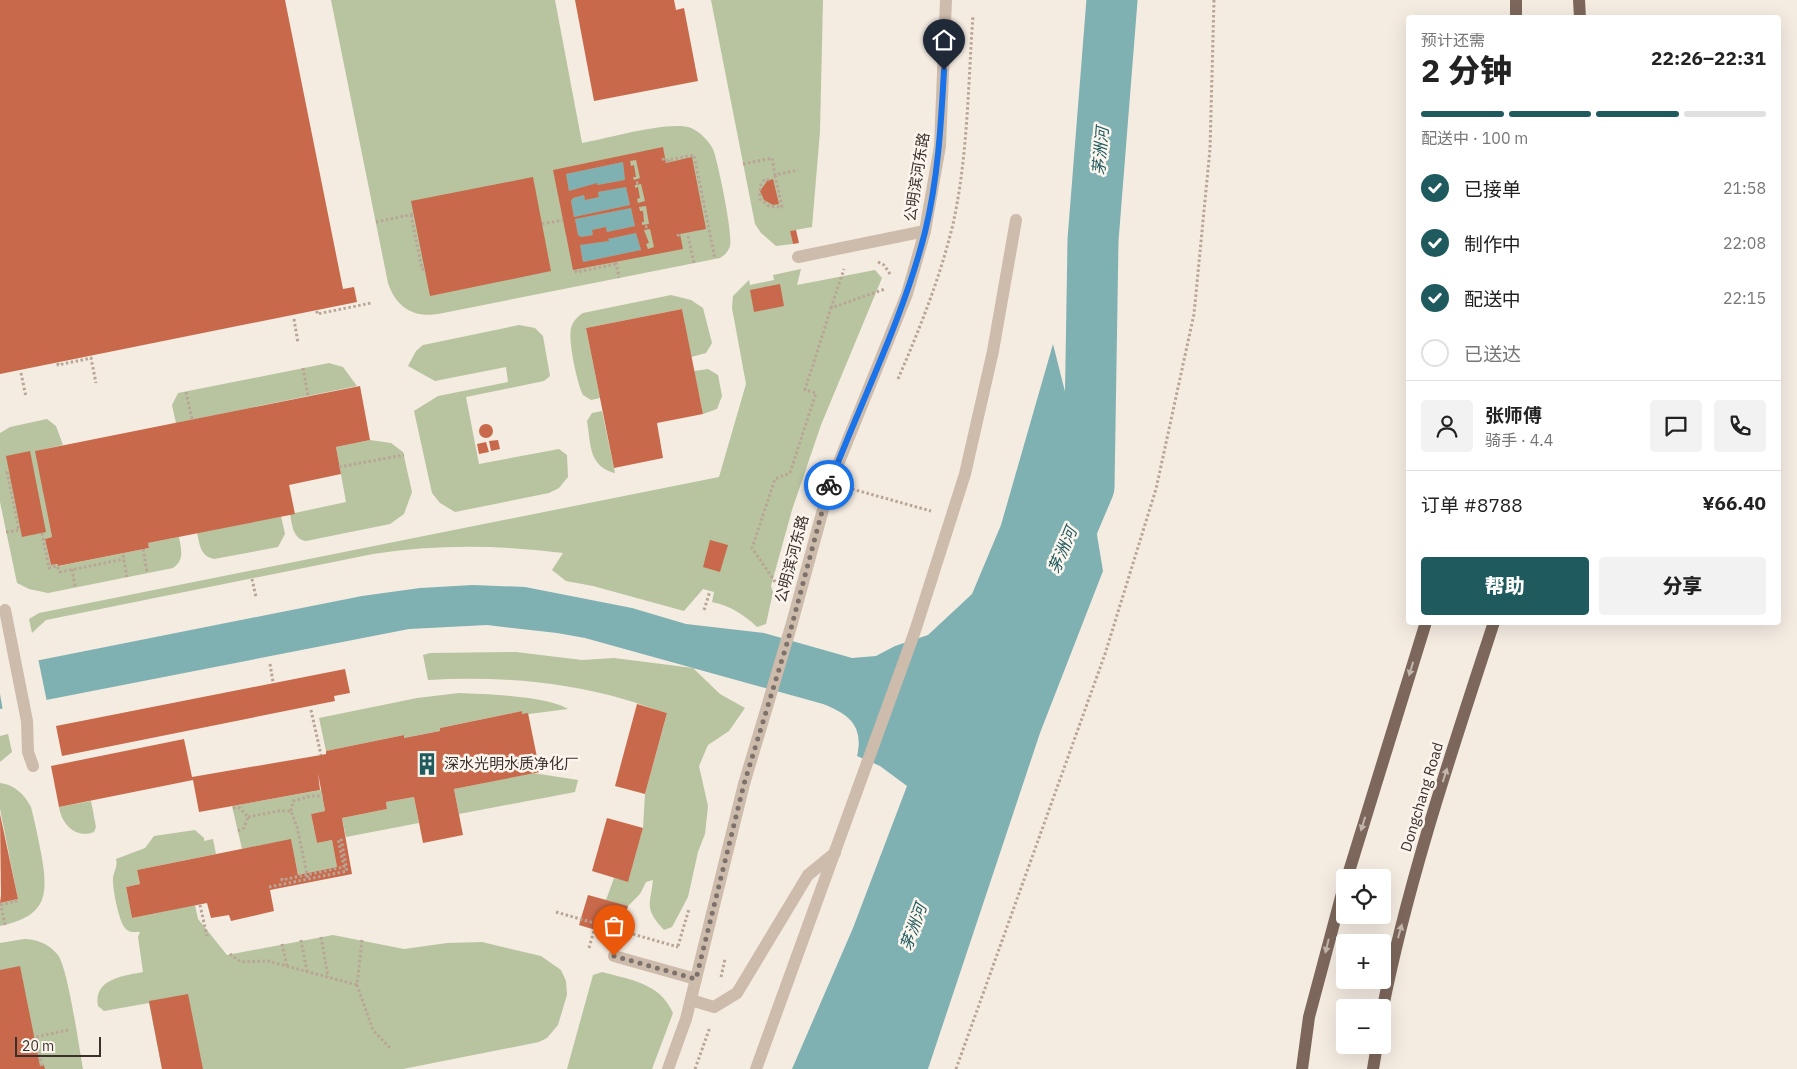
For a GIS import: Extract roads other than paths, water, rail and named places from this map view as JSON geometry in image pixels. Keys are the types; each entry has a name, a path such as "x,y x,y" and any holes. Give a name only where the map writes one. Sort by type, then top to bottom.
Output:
{"main road":[{"path":"1516,0 1516,15"},
{"path":"1579,0 1580,15"},
{"path":"1349,869 1425,625"},
{"name":"Dongchang Road","path":"1385,999 1395,949 1433,813 1493,625"},
{"path":"1302,1069 1310,1016 1336,916"},
{"path":"1374,1069 1376,1054"}],"street":[{"name":"公明滨河东路","path":"668,1069 691,1000 725,853 830,484 907,294 925,231 940,146 946,0"},
{"path":"756,1069 915,631 965,474 993,351 1016,220"},
{"path":"798,257 925,231"},
{"path":"5,610 27,722 28,752 33,766"},
{"path":"691,1000 714,1007 737,994 808,875 835,853"},
{"path":"614,956 696,979"}],"water":[{"path":"623,162 625,180 569,191 566,174"},
{"path":"626,187 630,205 574,217 571,201 573,198 584,195 585,200 599,197 598,192"},
{"path":"631,208 635,226 607,232 606,227 592,230 593,235 581,237 578,235 575,219"},
{"path":"636,233 641,250 583,262 580,245 608,241 608,239"},
{"path":"1053,344 1089,487 1103,571 1040,733 928,1069 792,1069 853,928 907,786 880,766 857,756 858,737 852,722 840,712 823,704 585,638 487,625 409,629 0,709 0,668 362,596 420,588 473,585 525,587 632,608 686,624 764,633 852,658 876,656 895,646 928,635 972,594 1001,525"}],"waterway":[{"name":"茅洲河","path":"1061,553 1089,487 1093,240 1112,0"}],"place":[{"name":"深水光明水质净化厂","path":"427,764"}]}
